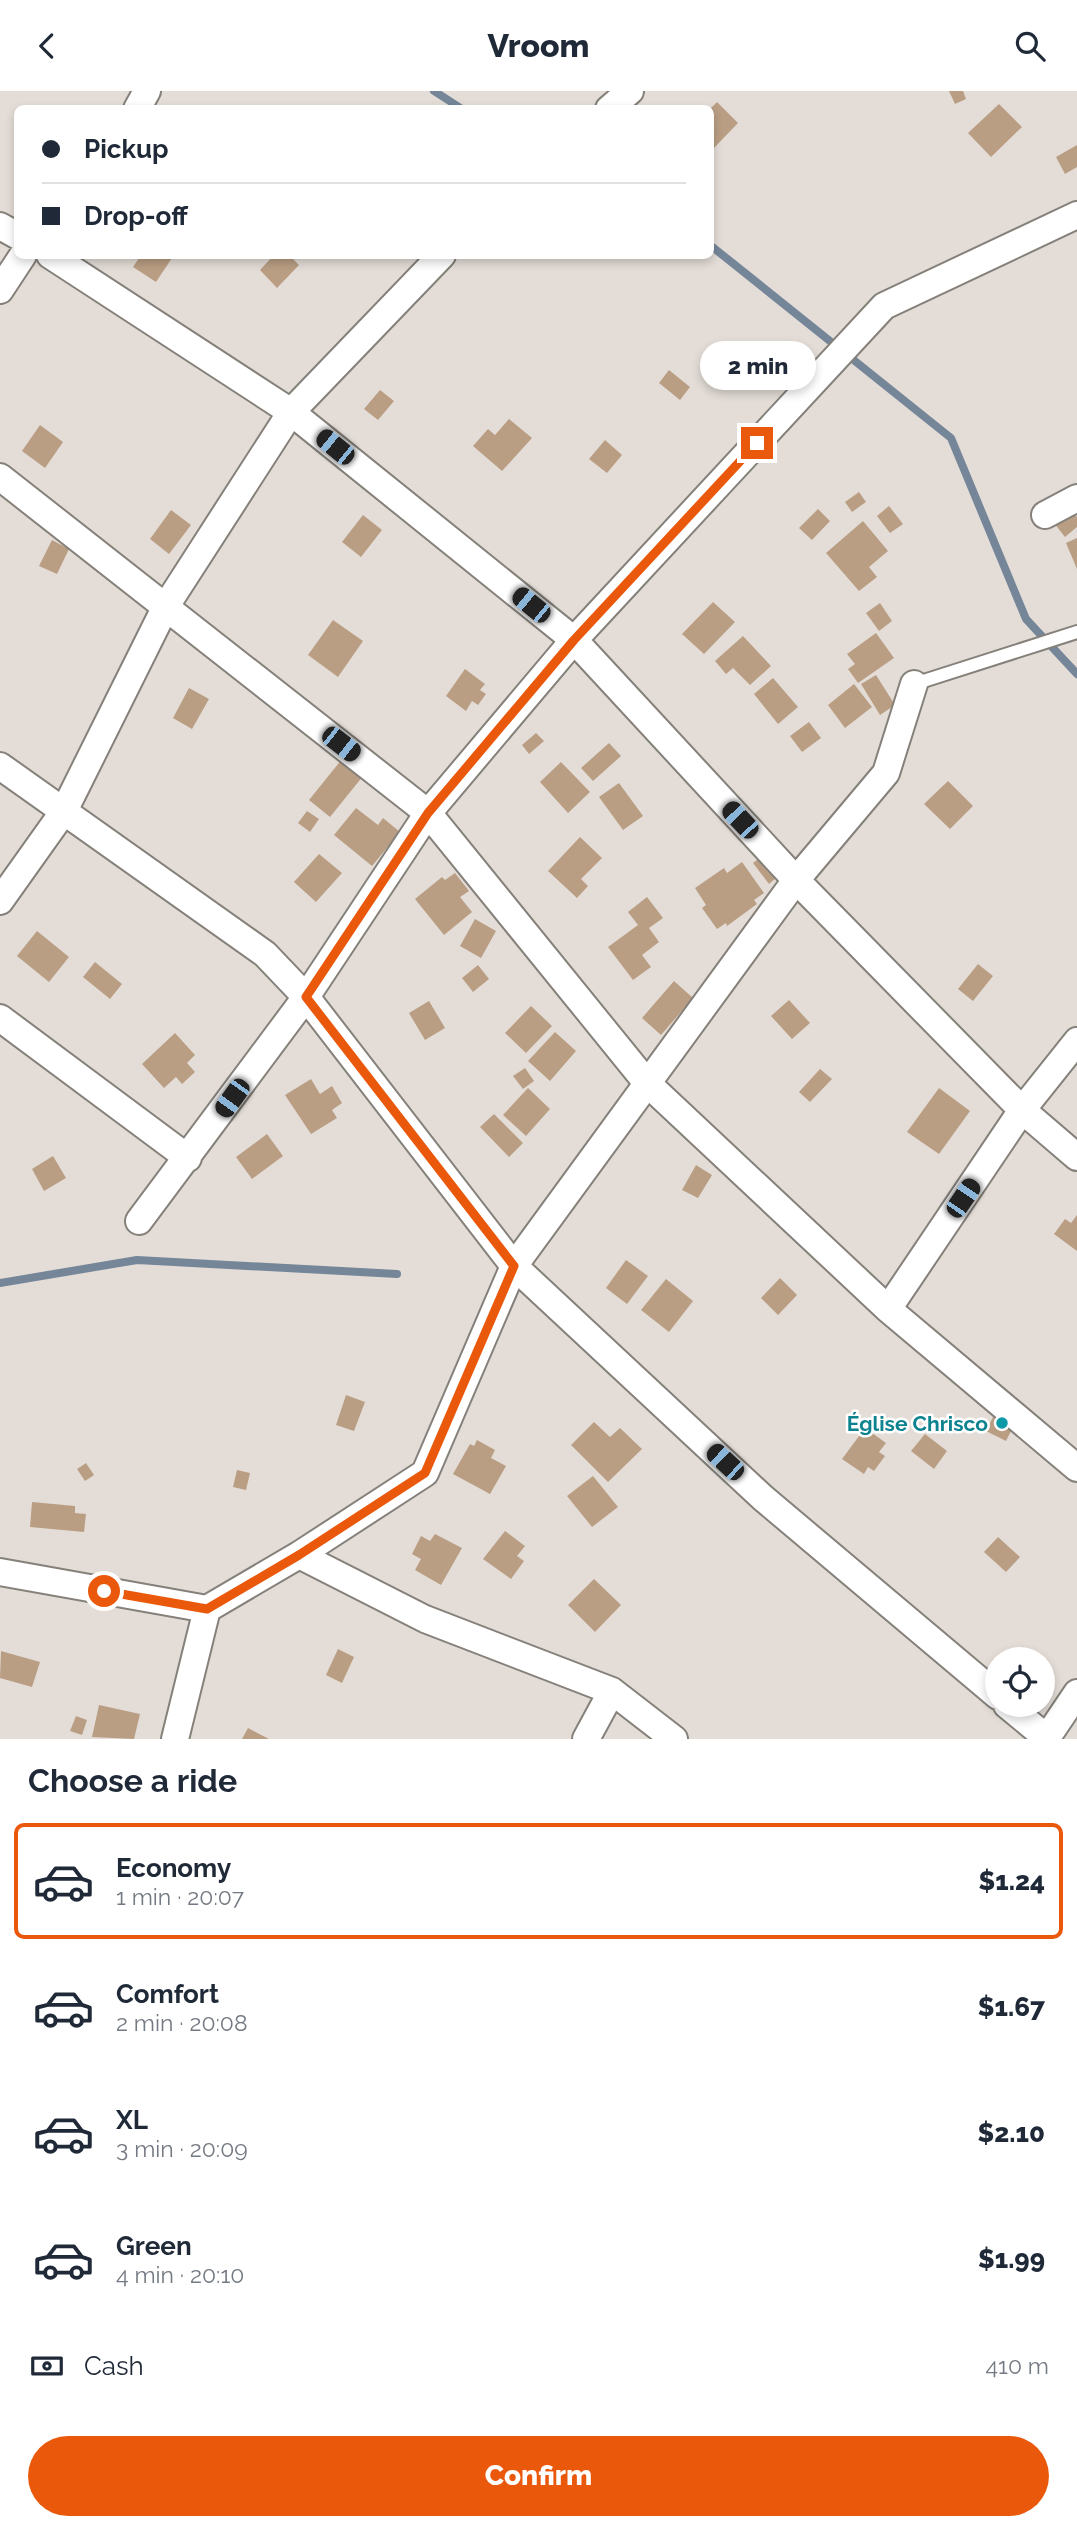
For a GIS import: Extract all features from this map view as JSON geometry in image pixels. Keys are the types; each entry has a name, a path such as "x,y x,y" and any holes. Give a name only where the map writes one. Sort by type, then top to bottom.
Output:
{"street":[{"path":"613,105 630,91"},
{"path":"139,1221 306,997 428,813 574,640 884,306 1077,215"},
{"path":"0,290 20,259"},
{"path":"56,259 291,412 574,640 796,880 1023,1110 1077,1157"},
{"path":"0,901 64,811 166,606 291,412 438,259"},
{"path":"0,477 428,813 647,1083 888,1309 1077,1468"},
{"path":"1045,515 1077,498"},
{"path":"0,1572 207,1609 299,1555 425,1473 514,1266 796,880 886,772 915,684"},
{"path":"0,766 265,954 306,997 514,1266 763,1498 985,1685"},
{"path":"0,1018 188,1158"},
{"path":"888,1309 1023,1110 1077,1041"},
{"path":"299,1555 425,1619 612,1691 674,1739"},
{"path":"175,1739 207,1609"},
{"path":"586,1739 612,1691"},
{"path":"1021,1717 1047,1739 1077,1693"}],"lane":[{"path":"915,684 1077,632"}],"building":[{"path":"949,91 963,91 966,99 955,104"},
{"path":"717,102 738,123 714,148 714,105"},
{"path":"999,104 1022,127 991,157 968,133"},
{"path":"1077,145 1077,167 1065,174 1056,157"},
{"path":"138,259 171,259 156,282 133,267"},
{"path":"270,259 293,259 299,265 277,288 260,270"},
{"path":"669,370 690,387 680,400 659,383"},
{"path":"380,390 394,401 378,420 364,409"},
{"path":"509,419 532,438 502,471 473,446 488,429 495,435"},
{"path":"40,425 63,442 45,468 22,451"},
{"path":"605,440 622,455 607,473 589,459"},
{"path":"859,492 866,502 852,512 845,502"},
{"path":"889,506 903,524 890,533 877,516"},
{"path":"818,509 830,521 812,540 799,528"},
{"path":"171,510 191,525 169,554 150,539"},
{"path":"1072,510 1077,517 1077,527 1065,537 1054,523"},
{"path":"363,515 382,530 361,557 342,542"},
{"path":"863,521 888,551 869,567 877,577 859,591 826,553"},
{"path":"1077,538 1077,569 1066,543"},
{"path":"52,540 69,549 57,574 39,566"},
{"path":"713,602 735,622 704,654 682,634"},
{"path":"880,603 892,621 879,631 866,613"},
{"path":"333,620 363,641 338,677 308,655"},
{"path":"876,633 894,658 858,683 848,669 855,664 847,654"},
{"path":"743,636 771,666 750,685 733,668 726,674 715,661"},
{"path":"465,669 485,684 480,690 486,694 478,705 472,701 466,711 446,696"},
{"path":"876,675 895,705 880,715 861,684"},
{"path":"773,678 798,707 778,724 754,694"},
{"path":"854,684 872,707 845,728 828,705"},
{"path":"189,688 209,699 192,729 173,718"},
{"path":"809,722 821,738 802,752 790,736"},
{"path":"536,733 544,741 529,754 522,745"},
{"path":"355,743 376,760 330,817 309,800"},
{"path":"609,743 621,756 593,781 581,768"},
{"path":"561,762 590,792 568,813 540,782"},
{"path":"948,781 973,806 950,829 924,804"},
{"path":"619,783 643,816 623,830 599,797"},
{"path":"356,808 378,825 383,818 400,832 372,866 334,835"},
{"path":"307,811 319,819 310,832 298,823"},
{"path":"580,837 602,858 581,879 588,886 577,898 548,871"},
{"path":"769,851 784,871 769,884 753,863"},
{"path":"319,854 342,873 316,902 294,882"},
{"path":"742,862 764,893 754,900 757,904 727,926 726,923 717,929 702,908 706,905 695,888 724,868 727,873"},
{"path":"455,873 469,891 460,897 472,912 444,935 415,899 442,877 445,880"},
{"path":"647,897 663,918 649,928 659,942 642,955 651,967 633,980 608,947 638,925 628,912"},
{"path":"475,919 496,931 481,958 460,946"},
{"path":"37,931 69,957 49,982 17,956"},
{"path":"95,962 122,984 110,999 83,977"},
{"path":"978,964 993,976 973,1001 958,989"},
{"path":"478,965 489,979 473,992 462,978"},
{"path":"674,981 693,998 661,1035 642,1018"},
{"path":"789,1000 810,1023 792,1039 771,1016"},
{"path":"429,1001 445,1028 425,1040 409,1013"},
{"path":"531,1006 552,1026 526,1053 505,1033"},
{"path":"555,1032 576,1051 550,1081 528,1061"},
{"path":"175,1033 195,1055 187,1063 195,1072 182,1084 176,1077 164,1088 142,1064"},
{"path":"525,1068 534,1081 523,1089 513,1076"},
{"path":"820,1069 832,1079 810,1102 799,1092"},
{"path":"311,1079 320,1094 332,1086 342,1103 332,1110 337,1118 311,1134 285,1095"},
{"path":"528,1088 550,1109 526,1136 503,1115"},
{"path":"939,1088 970,1111 939,1154 907,1132"},
{"path":"494,1114 523,1143 509,1157 480,1127"},
{"path":"267,1134 283,1156 252,1179 236,1157"},
{"path":"53,1156 66,1178 44,1191 32,1169"},
{"path":"696,1165 712,1175 698,1198 682,1190"},
{"path":"1077,1215 1077,1251 1054,1234 1065,1219 1071,1223"},
{"path":"626,1260 648,1276 627,1304 606,1288"},
{"path":"780,1278 797,1295 778,1315 761,1298"},
{"path":"666,1279 693,1301 669,1332 641,1310"},
{"path":"346,1395 365,1402 354,1431 336,1425"},
{"name":"Église Chrisco","path":"999,1405 1019,1415 1006,1441 986,1431"},
{"path":"594,1422 610,1437 620,1428 642,1449 608,1482 571,1445"},
{"path":"865,1428 886,1443 879,1452 885,1456 874,1471 868,1467 864,1474 842,1459"},
{"path":"925,1434 947,1451 934,1469 911,1451"},
{"path":"477,1440 495,1450 491,1458 506,1466 490,1494 453,1474 470,1444 474,1446"},
{"path":"86,1463 94,1475 85,1481 77,1469"},
{"path":"237,1470 250,1473 246,1490 233,1487"},
{"path":"593,1476 618,1507 592,1527 567,1496"},
{"path":"32,1502 75,1506 75,1513 86,1514 84,1532 30,1527"},
{"path":"505,1531 525,1546 517,1556 524,1561 511,1579 483,1559"},
{"path":"435,1534 462,1548 441,1585 415,1570 421,1559 412,1554 421,1536 430,1541"},
{"path":"998,1537 1020,1557 1006,1572 984,1552"},
{"path":"594,1579 621,1605 595,1632 568,1605"},
{"path":"338,1649 354,1657 342,1683 326,1675"},
{"path":"1,1651 40,1662 32,1687 0,1678"},
{"path":"99,1705 140,1714 134,1739 92,1737"},
{"path":"76,1716 87,1720 82,1735 70,1731"},
{"path":"248,1728 269,1739 242,1739"}],"waterway":[{"path":"434,91 456,105"},
{"path":"714,248 951,438 1026,619 1077,674"},
{"path":"0,1283 137,1260 397,1274"}],"place":[{"name":"Église Chrisco","path":"1002,1423"}],"route":[{"path":"104,1591 207,1609 299,1555 425,1473 514,1266 306,997 428,813 574,640 757,443"}]}
